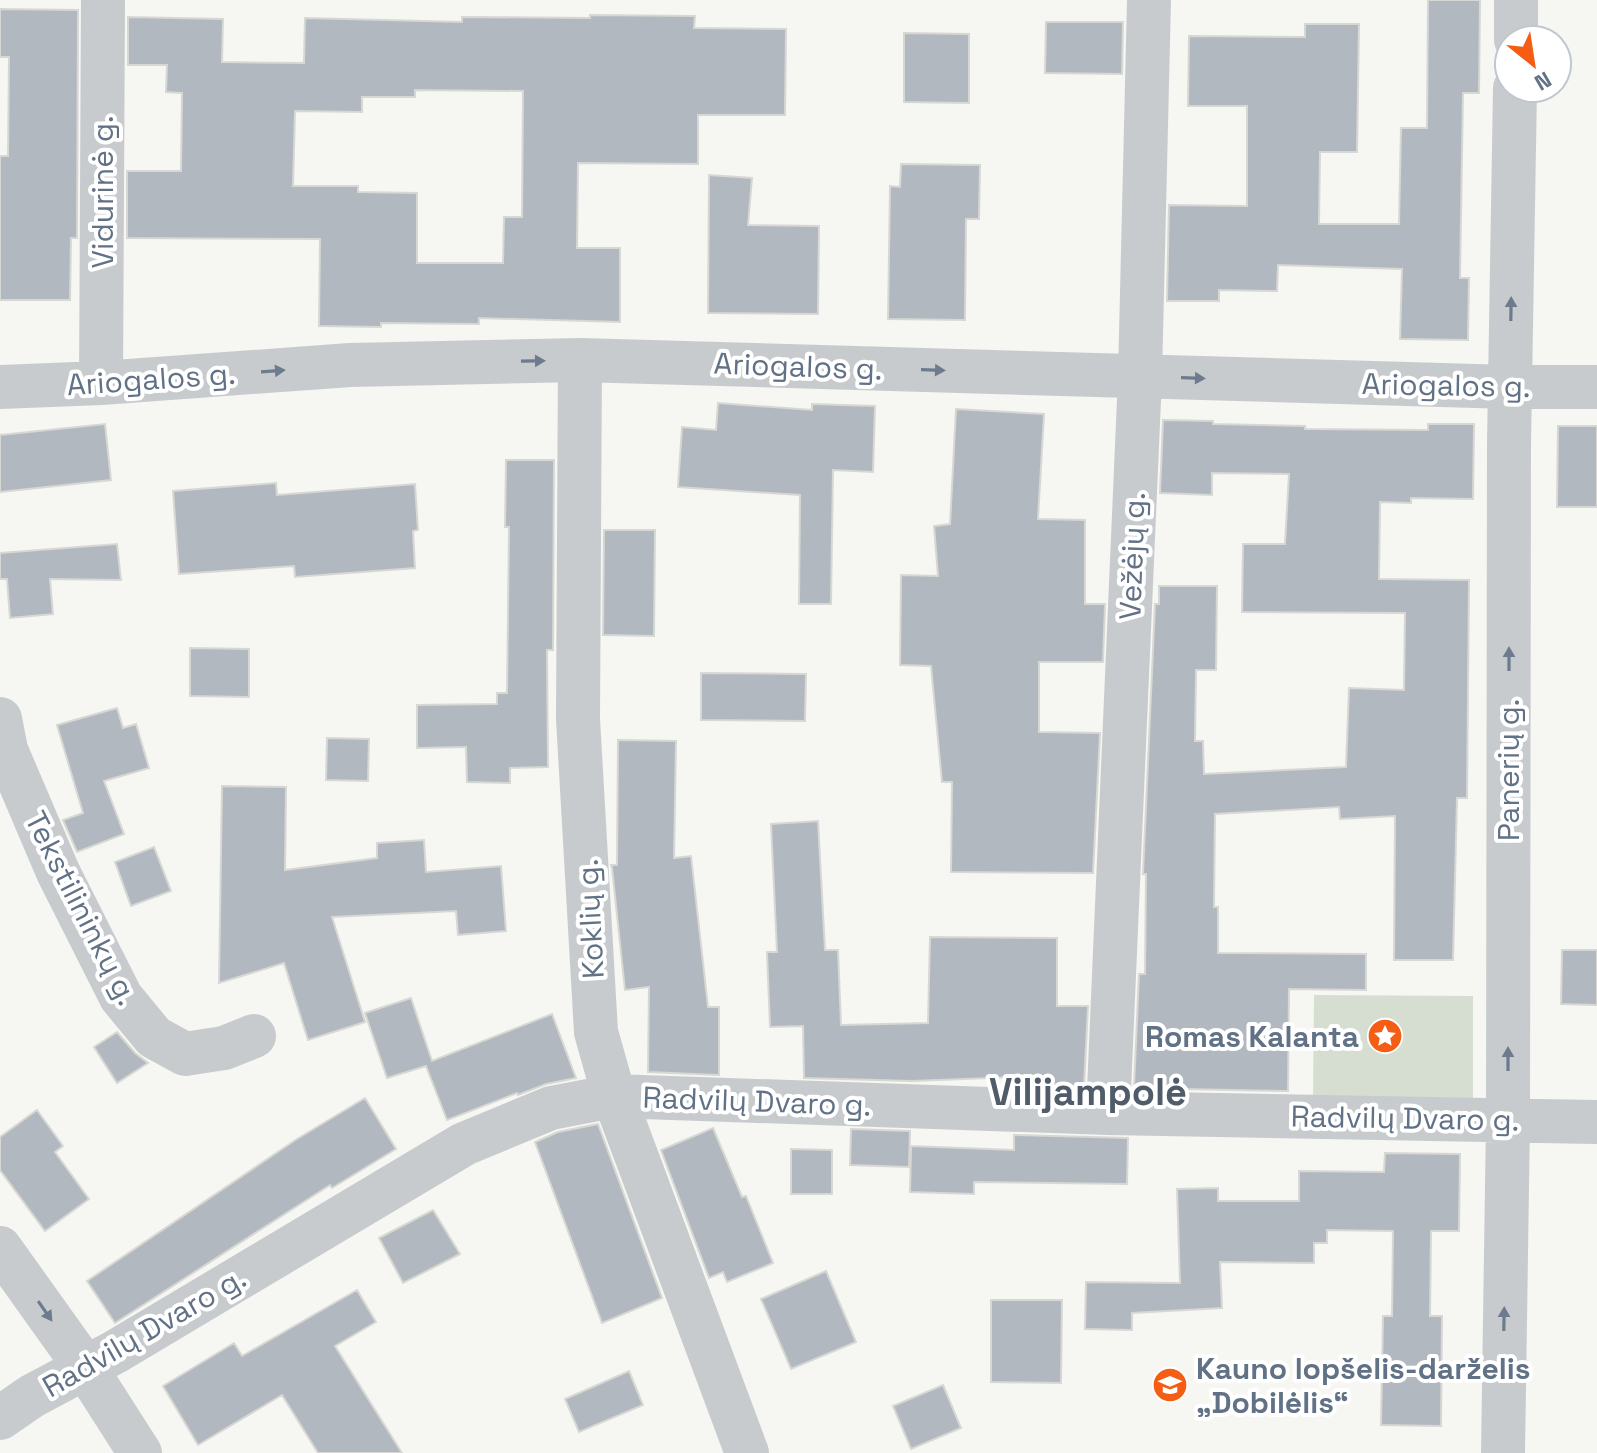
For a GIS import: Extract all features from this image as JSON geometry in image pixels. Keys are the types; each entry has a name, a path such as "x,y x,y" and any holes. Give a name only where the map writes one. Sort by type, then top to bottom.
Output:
{"street":[{"name":"Vidurinė g.","path":"101,383 103,0"},
{"name":"Vežėjų g.","path":"1108,1113 1140,377 1149,0"},
{"path":"1516,0 1516,24"},
{"name":"Panerių g.","path":"1503,1453 1515,104"},
{"name":"Ariogalos g.","path":"0,387 350,365 580,360 1597,387"},
{"name":"Koklių g.","path":"580,360 578,719 596,1032 614,1096 747,1453"},
{"name":"Tekstilininkų g.","path":"0,719 6,750 58,872 121,997 154,1037 185,1054 224,1048 254,1036"},
{"name":"Radvilų Dvaro g.","path":"0,1418 32,1396 115,1352 464,1144 551,1108 614,1096 1108,1113 1597,1122"},
{"path":"0,1248 85,1367 140,1453"}],"shaded area":[{"path":"1314,995 1473,996 1473,1099 1313,1098"}],"building":[{"path":"1428,0 1480,0 1479,93 1463,93 1460,278 1469,278 1468,340 1400,339 1402,269 1278,265 1277,291 1219,290 1219,301 1167,301 1169,205 1247,206 1247,106 1188,106 1189,36 1305,37 1305,24 1359,24 1357,152 1320,152 1319,224 1399,224 1401,128 1427,128"},
{"path":"0,9 78,10 77,238 71,238 70,300 0,300 0,156 8,156 9,57 0,57"},
{"path":"590,15 695,16 694,28 786,29 785,115 698,115 698,164 578,163 577,248 620,248 620,322 479,318 479,324 319,326 320,239 127,238 127,171 181,171 182,93 166,92 167,65 128,65 128,17 223,19 222,62 304,63 305,18 462,22 462,17 590,18","holes":["415,90 523,91 522,217 504,217 503,263 417,263 417,193 358,192 358,186 293,186 295,111 362,112 362,97 415,97"]},
{"path":"1046,22 1123,22 1122,74 1045,73"},
{"path":"904,33 969,34 969,103 904,102"},
{"path":"901,164 980,165 979,219 966,219 965,320 888,319 890,186 900,187"},
{"path":"709,175 752,178 748,225 819,226 818,314 708,313"},
{"path":"718,403 812,410 812,404 875,406 873,472 833,470 831,604 799,604 800,495 678,487 682,427 716,430"},
{"path":"956,409 1044,414 1038,519 1085,520 1085,604 1105,604 1103,662 1039,662 1039,732 1100,733 1093,873 951,872 952,782 942,782 931,666 900,665 901,575 938,576 934,526 950,524"},
{"path":"1163,420 1305,426 1305,429 1428,430 1428,424 1474,424 1473,499 1411,498 1411,503 1380,502 1379,579 1469,580 1467,798 1457,798 1453,960 1394,960 1395,816 1340,819 1339,807 1215,814 1214,907 1218,907 1218,953 1366,954 1366,990 1289,989 1288,1091 1134,1088 1139,974 1145,974 1146,874 1143,874 1155,604 1159,604 1159,586 1217,586 1216,670 1196,670 1195,741 1203,741 1204,774 1346,767 1349,688 1404,690 1405,613 1242,612 1243,544 1285,544 1289,474 1212,473 1212,495 1160,493"},
{"path":"105,424 111,480 0,492 0,435"},
{"path":"1558,426 1597,426 1597,507 1557,507"},
{"path":"506,460 554,460 553,650 547,650 548,767 510,768 510,783 467,782 466,747 417,748 417,705 497,704 497,693 507,693 509,527 505,527"},
{"path":"276,483 277,495 415,484 418,530 413,531 415,568 295,577 294,566 179,574 173,491"},
{"path":"604,530 655,530 654,636 603,635"},
{"path":"117,544 121,580 50,579 53,614 10,618 7,579 0,579 0,553"},
{"path":"190,648 249,649 249,697 190,696"},
{"path":"701,673 806,674 805,721 701,720"},
{"path":"117,708 123,728 136,724 149,768 104,781 124,834 77,852 63,820 83,813 57,725"},
{"path":"327,738 369,739 368,781 326,780"},
{"path":"618,740 676,741 674,858 691,856 708,1007 719,1007 719,1075 648,1072 649,987 625,990 611,865 617,865"},
{"path":"222,786 286,787 285,870 377,858 377,843 424,840 426,872 501,866 506,931 458,935 456,911 332,917 365,1022 308,1040 284,963 219,983"},
{"path":"818,821 825,950 838,950 841,1025 928,1023 930,937 1057,938 1057,1006 1088,1006 1084,1087 1015,1085 1015,1077 912,1081 804,1078 803,1026 770,1027 767,952 777,952 771,824"},
{"path":"154,847 171,891 131,906 115,862"},
{"path":"1562,950 1597,950 1597,1005 1561,1004"},
{"path":"411,998 432,1061 552,1014 576,1078 517,1093 447,1120 426,1066 387,1078 365,1013"},
{"path":"117,1032 148,1063 117,1083 94,1047"},
{"path":"365,1098 396,1149 332,1188 330,1185 115,1323 87,1281 297,1139"},
{"path":"37,1110 63,1146 55,1152 89,1199 45,1231 0,1170 0,1137"},
{"path":"598,1124 662,1298 602,1323 535,1142 558,1132"},
{"path":"713,1128 742,1197 746,1196 773,1263 727,1282 723,1272 709,1278 661,1150"},
{"path":"851,1129 910,1131 909,1167 850,1165"},
{"path":"1014,1135 1128,1138 1127,1184 974,1182 974,1194 910,1192 911,1146 1014,1150"},
{"path":"791,1149 832,1150 832,1194 791,1194"},
{"path":"1385,1153 1460,1154 1459,1231 1431,1231 1430,1316 1442,1316 1441,1426 1381,1425 1383,1316 1392,1316 1393,1231 1327,1230 1327,1243 1314,1243 1314,1263 1220,1262 1222,1308 1132,1313 1132,1330 1085,1329 1086,1282 1180,1283 1177,1189 1218,1188 1218,1201 1299,1201 1299,1171 1384,1172"},
{"path":"433,1210 460,1254 403,1283 379,1238"},
{"path":"826,1271 856,1342 791,1369 761,1299"},
{"path":"357,1290 376,1322 335,1346 402,1453 318,1453 282,1395 198,1445 163,1386 234,1343 242,1356"},
{"path":"991,1300 1062,1300 1061,1383 991,1382"},
{"path":"629,1371 643,1405 579,1432 565,1399"},
{"path":"943,1385 961,1428 911,1449 893,1406"}],"place":[{"name":"Romas Kalanta","path":"1385,1036"},
{"name":"Kauno lopšelis-darželis „Dobilėlis“","path":"1170,1385"}],"district":[{"name":"Vilijampolė","path":"1088,1092"}]}
